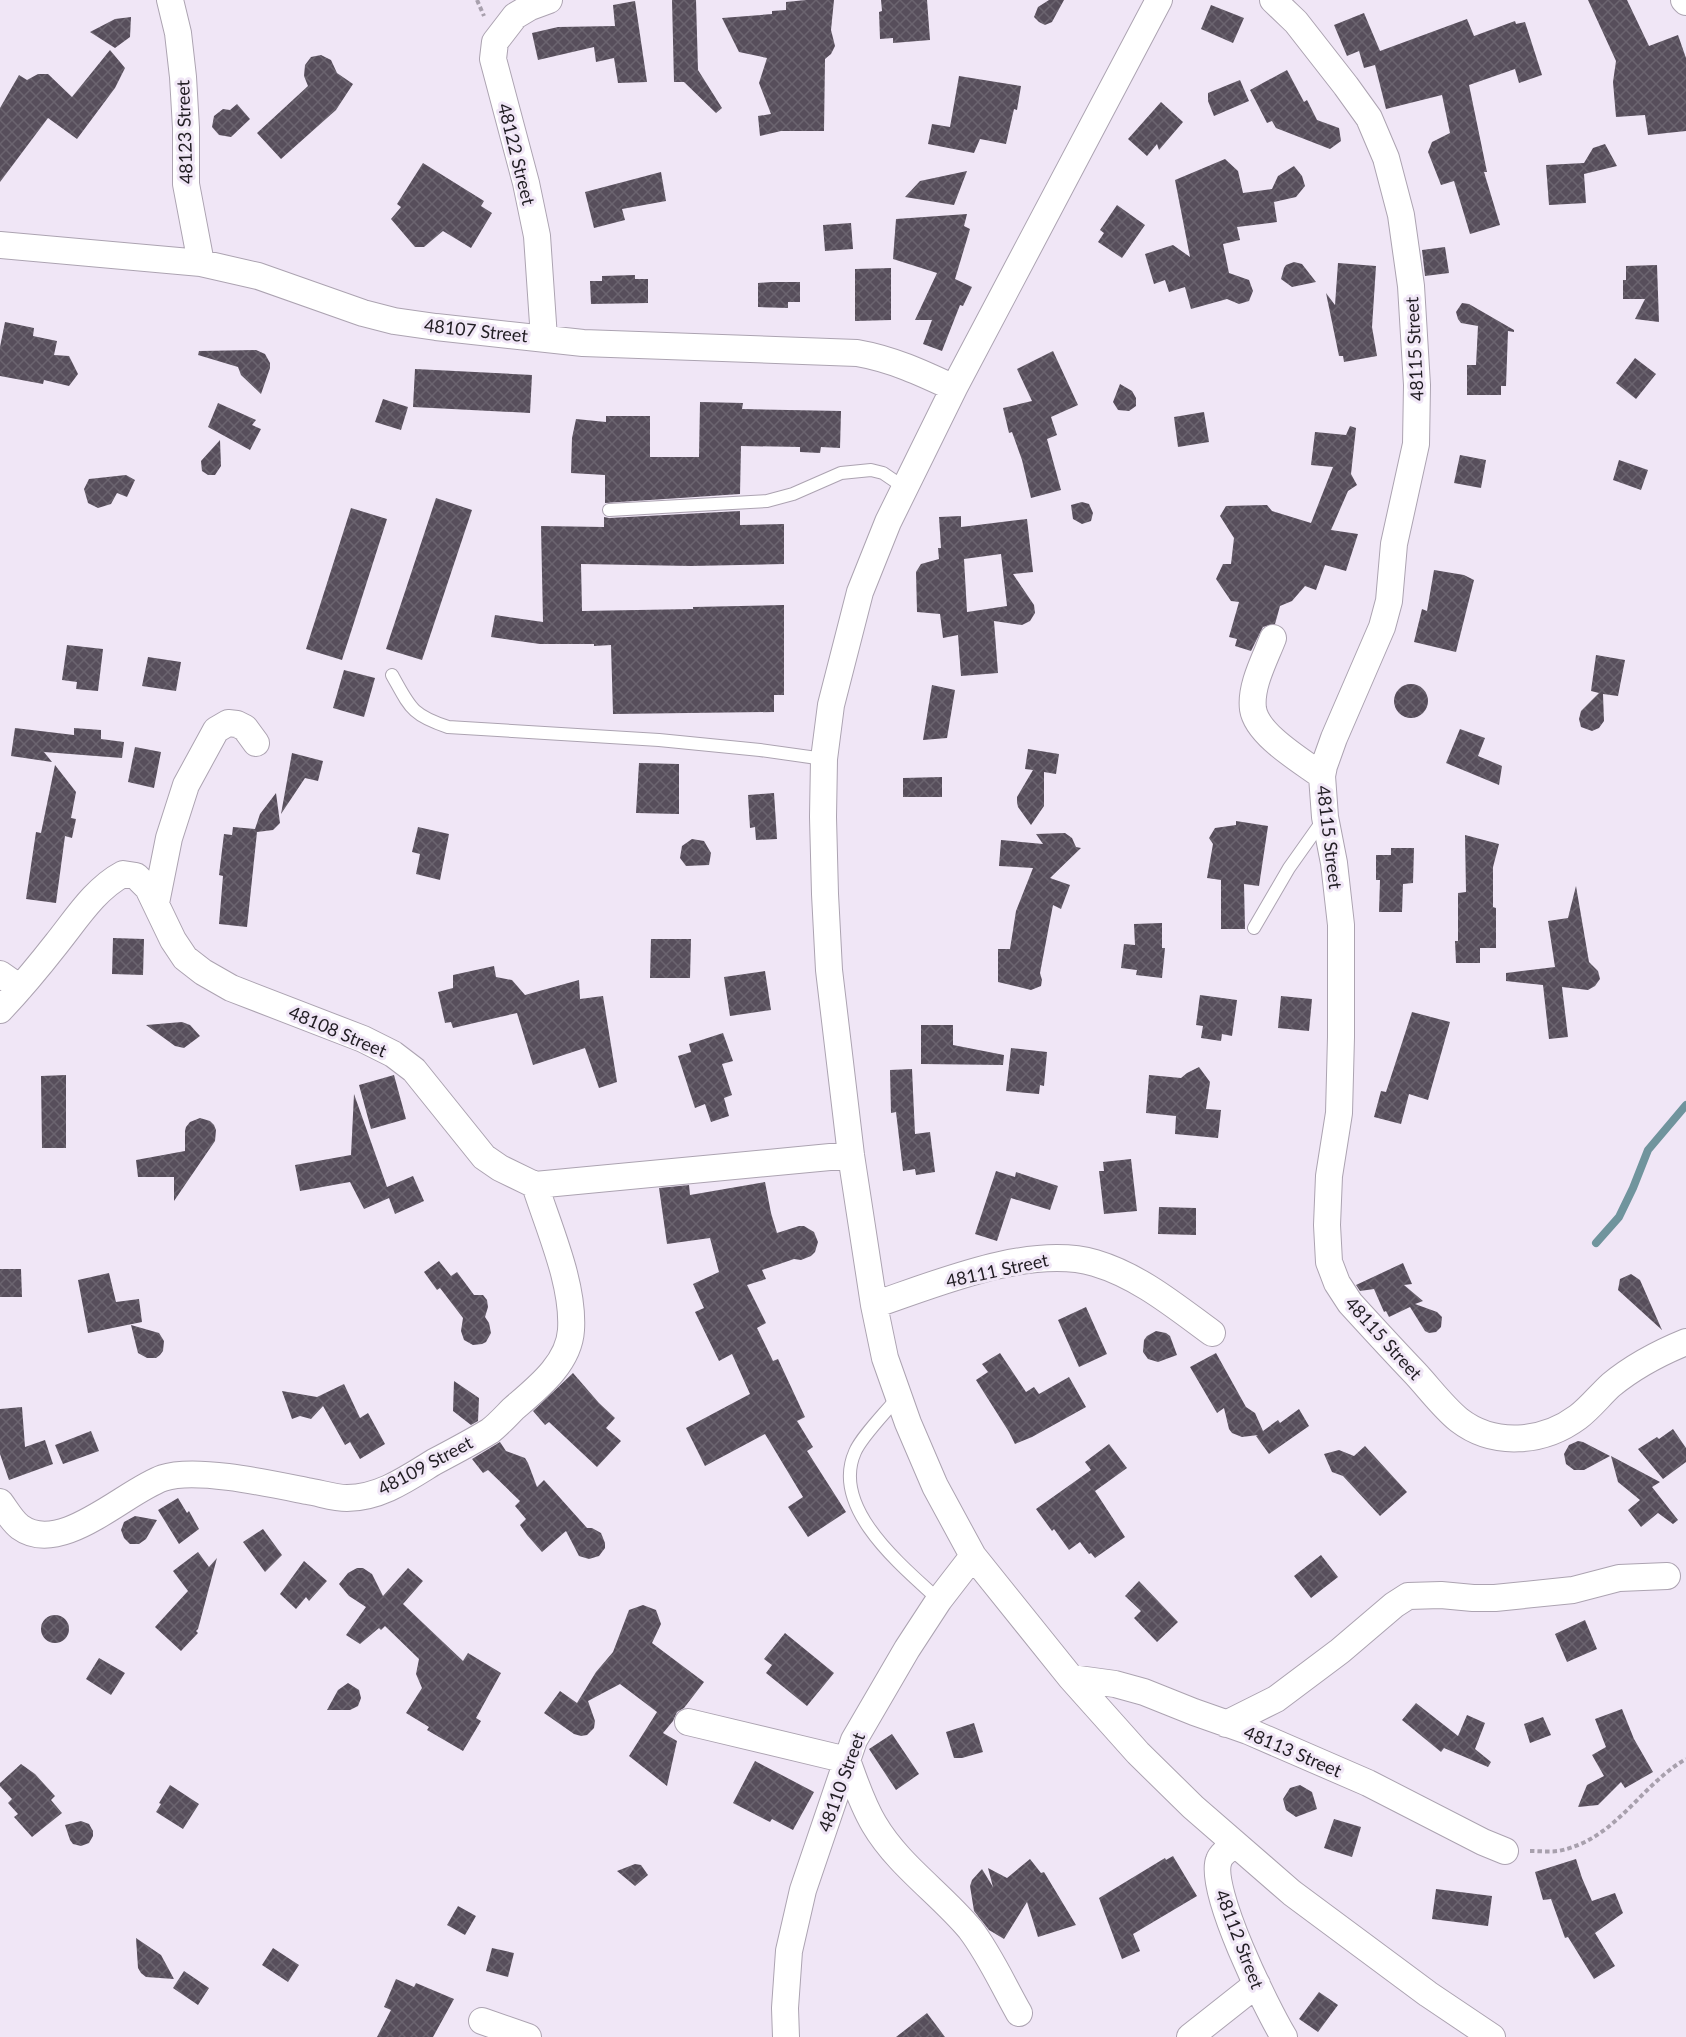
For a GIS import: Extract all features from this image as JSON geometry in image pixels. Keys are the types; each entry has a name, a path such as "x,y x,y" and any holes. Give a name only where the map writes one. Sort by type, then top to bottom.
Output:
{"street":[{"name":"48123 Street","path":"170,0 178,33 183,77 186,184 201,263"},
{"name":"48122 Street","path":"544,338 537,236 526,183 493,59 495,42 515,16 530,6 549,0"},
{"path":"1159,0 954,388 888,522 860,592 831,705 824,759 824,883 829,959 851,1155 874,1305 885,1358 934,1486 973,1556 1071,1678 1138,1753 1193,1807 1292,1893 1428,1994 1492,2037"},
{"name":"48115 Street","path":"1273,0 1296,22 1369,118 1386,158 1401,215 1411,286 1416,363 1416,444 1394,544 1389,601 1382,627 1334,738 1322,776 1341,925 1339,1113 1329,1176 1327,1225 1329,1262 1337,1283 1350,1303 1459,1419 1482,1433 1505,1438 1531,1438 1560,1428 1579,1416 1610,1386 1633,1368 1686,1342"},
{"name":"48107 Street","path":"0,245 201,263 258,276 363,313 394,321 583,343 857,353 903,364 954,388"},
{"path":"1273,638 1253,697 1253,711 1270,736 1322,776"},
{"path":"156,903 169,838 182,795 216,730 228,723 237,724 245,728 256,743"},
{"name":"48108 Street","path":"0,1010 10,981 96,894 123,873 136,876 148,888 172,940 186,958 203,972 231,988 363,1039 393,1054 414,1070 484,1157 500,1168 535,1185"},
{"path":"535,1185 851,1155"},
{"name":"48109 Street","path":"0,1502 19,1527 33,1533 48,1535 93,1518 162,1478 182,1474 284,1486 345,1498 360,1497 388,1489 491,1430 553,1370 565,1352 571,1332 564,1276 535,1185"},
{"name":"48111 Street","path":"874,1305 969,1273 1037,1258 1063,1257 1095,1263 1128,1277 1159,1294 1212,1333"},
{"name":"48110 Street","path":"786,2037 785,2008 789,1951 803,1890 854,1740 907,1648 939,1600 973,1556"},
{"path":"1226,1724 1276,1699 1408,1596 1495,1598 1573,1590 1619,1578 1667,1576"},
{"name":"48113 Street","path":"1071,1678 1115,1684 1144,1692 1248,1731 1368,1783 1505,1851"},
{"path":"688,1722 847,1760 874,1826 902,1860 960,1917 977,1939 1019,2013"},
{"name":"48112 Street","path":"1235,1844 1219,1858 1216,1872 1220,1888 1238,1941 1268,2011 1284,2037"},
{"path":"1190,2037 1257,1984"},
{"path":"482,2021 528,2037"}],"lane":[{"path":"609,510 767,501 793,494 842,473 871,470 883,473 905,488"},
{"path":"392,675 409,704 420,716 448,727 659,740 824,759"},
{"path":"1254,928 1289,868 1326,817"},
{"path":"898,1396 856,1450 849,1470 851,1491 865,1523 897,1562 939,1600"}],"path":[{"path":"1505,1851 1556,1851 1577,1845 1615,1823 1668,1770 1686,1759"}],"building":[{"path":"672,0 696,0 698,70 722,108 716,113 684,82 674,82"},
{"path":"834,0 831,30 835,46 825,59 824,131 781,131 760,136 758,116 771,114 759,83 767,58 739,52 722,18 772,14 772,11 786,10 786,2"},
{"path":"881,0 927,0 930,40 893,43 893,38 880,39"},
{"path":"1049,0 1064,0 1052,22 1045,25 1034,17 1038,7"},
{"path":"1588,0 1627,0 1649,46 1678,35 1686,58 1686,131 1648,135 1645,115 1616,117 1613,82 1616,61"},
{"path":"635,1 647,82 618,83 614,58 596,62 594,47 538,60 532,33 558,27 615,26 613,5"},
{"path":"1211,5 1244,18 1233,43 1201,29"},
{"path":"1364,13 1380,51 1467,19 1474,36 1515,21 1516,24 1525,22 1542,75 1519,83 1515,69 1469,85 1487,172 1484,172 1500,225 1470,234 1454,181 1441,185 1428,152 1432,142 1450,133 1442,95 1386,109 1375,65 1364,68 1359,51 1347,56 1334,25"},
{"path":"131,17 130,37 115,48 90,32 115,19"},
{"path":"110,50 125,68 115,88 77,139 48,118 0,182 0,108 19,75 27,80 38,74 48,74 72,97"},
{"path":"321,55 331,60 337,73 353,84 336,110 281,159 257,133 308,86 304,76 305,65 311,57"},
{"path":"1287,70 1304,102 1307,100 1317,120 1339,128 1341,141 1330,149 1276,128 1272,121 1267,123 1250,90"},
{"path":"959,76 1021,86 1017,110 1014,109 1006,144 980,139 974,153 928,144 932,124 950,127"},
{"path":"1240,80 1249,101 1214,116 1208,101 1208,93"},
{"path":"1161,102 1183,122 1159,150 1157,144 1147,156 1128,139"},
{"path":"237,104 250,119 231,137 219,135 212,127 214,116 223,109 230,110"},
{"path":"1605,144 1617,166 1584,174 1586,203 1549,205 1546,165 1584,163 1593,148"},
{"path":"1225,159 1238,171 1243,193 1272,189 1278,176 1294,166 1302,176 1305,186 1296,197 1274,202 1277,222 1237,227 1240,240 1223,244 1229,273 1249,280 1253,291 1249,301 1239,304 1227,299 1191,309 1185,287 1169,292 1165,280 1154,284 1145,254 1173,245 1190,257 1175,180"},
{"path":"423,163 484,201 481,206 492,213 471,248 443,231 424,247 415,247 391,219 401,207 397,204"},
{"path":"967,171 954,205 905,197 920,181"},
{"path":"661,172 666,201 622,209 625,220 594,228 585,192"},
{"path":"1117,205 1145,225 1122,258 1098,242 1104,233 1100,230"},
{"path":"967,214 964,226 970,229 955,279 972,287 963,306 960,305 942,351 923,344 932,320 915,320 937,273 893,259 896,219"},
{"path":"851,223 853,249 825,251 823,225"},
{"path":"1445,247 1449,273 1425,276 1422,250"},
{"path":"1294,262 1302,264 1316,282 1292,287 1281,279 1286,265"},
{"path":"1338,263 1376,266 1372,327 1377,356 1344,362 1343,356 1339,356 1326,293 1335,305"},
{"path":"1657,265 1659,322 1635,319 1645,299 1623,299 1626,266"},
{"path":"891,268 891,320 855,321 855,269"},
{"path":"635,275 635,279 648,279 648,303 591,304 590,281 602,281 602,276"},
{"path":"800,282 800,302 788,302 788,308 758,307 758,283"},
{"path":"1462,303 1469,304 1514,330 1514,332 1508,331 1506,386 1501,386 1501,395 1467,395 1467,365 1476,365 1478,326 1461,323 1458,319 1456,312"},
{"path":"5,322 34,328 33,336 57,341 54,355 69,356 78,374 69,386 44,380 43,384 0,376 0,347"},
{"path":"256,350 265,354 270,363 261,394 241,375 238,367 198,355 199,351"},
{"path":"1053,351 1078,405 1051,417 1057,435 1047,439 1061,490 1031,498 1022,460 1012,432 1009,433 1003,408 1032,401 1017,369"},
{"path":"1635,358 1656,374 1636,399 1616,383"},
{"path":"415,369 532,375 530,413 413,407"},
{"path":"1120,384 1132,391 1136,398 1136,406 1129,411 1118,410 1113,402"},
{"path":"383,399 408,407 401,430 375,422"},
{"path":"700,402 743,403 742,409 841,411 840,448 821,447 820,453 800,452 800,447 741,446 740,494 605,503 605,475 571,473 572,438 576,419 606,422 606,416 650,416 650,457 699,457"},
{"path":"218,403 256,420 252,425 261,429 250,450 208,427"},
{"path":"1204,412 1209,442 1178,447 1174,417"},
{"path":"1350,426 1356,428 1351,474 1357,485 1348,491 1331,530 1358,534 1346,571 1325,565 1316,590 1305,586 1292,601 1280,606 1275,624 1263,627 1251,651 1235,646 1237,639 1229,637 1239,602 1231,601 1216,579 1223,564 1231,564 1234,538 1220,516 1226,506 1267,505 1272,511 1311,523 1333,467 1311,465 1315,432 1346,435"},
{"path":"220,440 221,466 215,475 208,475 202,471 201,461"},
{"path":"1460,455 1486,460 1481,488 1454,483"},
{"path":"1619,460 1648,470 1641,490 1613,480"},
{"path":"126,475 135,480 127,497 117,493 111,504 98,508 88,503 84,489 89,479"},
{"path":"436,498 472,510 422,660 386,649"},
{"path":"1082,502 1089,504 1093,513 1091,521 1082,524 1073,519 1071,505"},
{"path":"351,508 387,519 342,660 306,649"},
{"path":"740,511 740,525 784,524 784,564 691,566 581,564 582,611 784,605 784,695 774,695 774,712 613,714 611,645 540,644 491,637 495,615 543,622 541,526 604,527 604,517"},
{"path":"961,516 961,527 1027,519 1033,572 1013,574 1034,605 1035,613 1030,621 1022,625 994,621 998,673 961,676 958,635 943,638 940,614 917,612 916,572 921,564 939,559 938,548 941,548 939,517","holes":["1001,554 1007,606 967,612 964,559"]},
{"path":"1434,570 1464,575 1474,580 1456,652 1414,642 1422,609 1427,611"},
{"path":"67,645 103,649 98,691 76,689 77,682 62,680"},
{"path":"1596,655 1625,660 1618,696 1603,694 1604,721 1599,728 1592,731 1581,727 1579,719 1581,711 1599,693 1591,691"},
{"path":"148,657 181,662 176,691 142,686"},
{"path":"344,670 375,678 364,717 333,708"},
{"path":"1411,684 1423,689 1428,701 1423,713 1411,718 1399,713 1394,701 1399,689"},
{"path":"932,685 955,690 947,738 923,740"},
{"path":"15,728 74,735 74,728 101,730 101,739 124,742 122,758 44,752 52,762 11,756"},
{"path":"1460,729 1485,738 1478,756 1502,766 1499,785 1446,763"},
{"path":"135,747 161,752 154,788 128,782"},
{"path":"1028,749 1059,754 1056,774 1044,772 1044,806 1031,825 1017,802 1017,797 1033,770 1025,769"},
{"path":"292,753 323,761 318,781 305,778 281,814"},
{"path":"639,763 679,764 679,814 636,813"},
{"path":"55,765 76,792 71,818 76,819 72,838 65,836 56,903 26,899 36,832 41,833"},
{"path":"942,777 942,797 903,797 903,778"},
{"path":"276,793 280,823 273,830 257,832 247,927 219,924 223,876 219,875 224,834 232,835 233,827 255,829 260,814"},
{"path":"774,793 777,839 756,840 755,827 750,828 748,795"},
{"path":"1236,821 1268,826 1259,886 1244,884 1245,929 1221,929 1221,880 1207,878 1213,844 1209,838 1215,828 1236,825"},
{"path":"418,827 449,834 440,880 416,874 420,854 412,852"},
{"path":"1065,833 1072,838 1076,847 1081,848 1050,878 1070,885 1061,909 1053,905 1040,973 1041,986 1031,990 998,982 998,949 1010,949 1016,911 1033,868 999,866 1001,840 1043,844 1036,834"},
{"path":"1465,835 1499,844 1493,867 1496,948 1480,948 1480,963 1456,963 1458,893 1466,892"},
{"path":"692,839 704,841 711,853 709,865 686,866 680,858 682,846"},
{"path":"1391,848 1414,848 1413,883 1403,884 1402,912 1379,912 1380,880 1376,880 1376,855 1391,855"},
{"path":"1576,886 1589,962 1598,971 1600,979 1588,990 1562,987 1568,1037 1549,1039 1543,985 1506,981 1506,973 1555,967 1548,921 1568,918"},
{"path":"1162,923 1162,948 1165,948 1162,978 1136,975 1137,970 1121,968 1124,944 1135,945 1134,924"},
{"path":"113,938 144,939 143,975 112,974"},
{"path":"651,939 691,939 690,978 650,978"},
{"path":"494,966 496,977 512,980 525,995 579,980 580,999 603,996 617,1082 599,1088 585,1048 533,1065 517,1013 453,1028 451,1022 445,1023 438,992 453,988 453,975"},
{"path":"765,971 771,1010 730,1016 724,977"},
{"path":"1200,995 1237,1000 1232,1036 1222,1034 1221,1041 1201,1038 1203,1026 1196,1025"},
{"path":"1281,996 1312,999 1309,1031 1278,1028"},
{"path":"1412,1012 1450,1022 1428,1100 1409,1094 1401,1124 1374,1117 1381,1091 1386,1092"},
{"path":"182,1022 190,1025 200,1036 184,1048 175,1046 146,1025"},
{"path":"921,1025 953,1025 953,1045 1004,1055 1003,1065 921,1064"},
{"path":"723,1033 733,1061 722,1064 732,1095 724,1098 729,1116 711,1122 705,1104 695,1108 678,1056 691,1052 689,1044"},
{"path":"1011,1048 1047,1052 1044,1086 1040,1085 1039,1094 1006,1091"},
{"path":"1199,1067 1210,1082 1206,1109 1221,1110 1218,1138 1175,1134 1176,1116 1146,1113 1149,1075 1181,1078"},
{"path":"912,1069 915,1134 930,1132 935,1172 916,1175 915,1169 903,1171 896,1112 891,1113 890,1070"},
{"path":"66,1075 66,1148 42,1148 41,1076"},
{"path":"394,1075 406,1119 371,1129 359,1085"},
{"path":"354,1094 387,1187 413,1176 424,1201 395,1214 389,1198 364,1209 350,1182 300,1191 295,1165 351,1155"},
{"path":"200,1118 214,1125 215,1141 174,1201 174,1177 138,1177 136,1160 185,1151 186,1127 190,1122"},
{"path":"1131,1159 1137,1211 1104,1214 1099,1171 1104,1171 1103,1162"},
{"path":"996,1171 1015,1177 1016,1172 1058,1186 1050,1210 1011,1198 997,1241 975,1234"},
{"path":"765,1182 777,1233 804,1226 814,1232 818,1242 811,1256 762,1270 766,1279 747,1285 766,1323 757,1328 773,1361 778,1359 805,1417 797,1421 813,1447 807,1451 846,1512 808,1537 788,1507 803,1497 765,1434 705,1466 686,1428 750,1394 732,1354 719,1361 695,1312 704,1308 693,1284 719,1272 710,1238 667,1244 659,1188 689,1185 690,1195"},
{"path":"1159,1207 1196,1208 1196,1235 1158,1234"},
{"path":"439,1261 451,1276 457,1272 474,1295 483,1295 487,1300 488,1307 485,1317 491,1333 486,1342 473,1345 464,1340 461,1331 463,1318 440,1288 437,1290 424,1272"},
{"path":"1403,1263 1412,1284 1404,1285 1423,1301 1415,1304 1437,1312 1442,1317 1441,1327 1436,1332 1425,1331 1410,1307 1389,1317 1386,1311 1384,1312 1374,1289 1360,1291 1356,1285"},
{"path":"0,1269 21,1269 22,1297 0,1297"},
{"path":"109,1273 116,1302 139,1299 142,1322 88,1333 78,1280"},
{"path":"1631,1274 1640,1280 1662,1330 1618,1290 1620,1279"},
{"path":"1086,1307 1107,1354 1079,1367 1058,1320"},
{"path":"131,1325 159,1333 164,1341 160,1355 156,1358 147,1358 138,1353"},
{"path":"1156,1331 1170,1336 1177,1355 1158,1362 1148,1359 1143,1352 1144,1340"},
{"path":"1000,1353 1026,1392 1034,1387 1039,1394 1069,1377 1086,1407 1015,1444 976,1380 988,1372 982,1364"},
{"path":"1216,1353 1246,1407 1255,1413 1263,1431 1278,1420 1280,1423 1299,1409 1309,1426 1269,1454 1256,1436 1258,1435 1242,1437 1232,1433 1224,1408 1217,1413 1190,1367"},
{"path":"573,1373 615,1418 606,1428 621,1441 597,1467 549,1422 545,1425 533,1411"},
{"path":"454,1381 479,1398 478,1421 471,1425 453,1411"},
{"path":"344,1384 360,1418 368,1413 385,1444 360,1459 350,1442 345,1445 323,1406 311,1419 300,1416 292,1419 282,1391 317,1397"},
{"path":"22,1407 25,1447 45,1440 53,1464 9,1480 0,1454 0,1409"},
{"path":"1673,1429 1686,1448 1686,1462 1663,1479 1638,1449"},
{"path":"91,1431 99,1451 63,1464 55,1445"},
{"path":"1578,1441 1610,1456 1584,1470 1574,1470 1566,1464 1564,1454 1569,1445"},
{"path":"500,1442 506,1451 525,1458 537,1487 544,1480 587,1528 601,1533 605,1548 599,1556 589,1559 579,1556 566,1531 542,1552 527,1535 520,1525 526,1519 515,1506 520,1501 488,1470 483,1473 472,1459"},
{"path":"1109,1444 1127,1468 1095,1491 1125,1537 1095,1558 1080,1542 1069,1550 1036,1509 1091,1470 1085,1462"},
{"path":"1365,1446 1407,1492 1380,1516 1343,1476 1332,1472 1324,1454 1339,1450 1354,1456"},
{"path":"1611,1456 1660,1482 1652,1487 1678,1520 1673,1524 1658,1513 1641,1527 1628,1510 1640,1500 1618,1482"},
{"path":"178,1498 187,1513 189,1511 199,1529 179,1544 158,1510"},
{"path":"135,1516 157,1520 146,1539 139,1544 130,1544 124,1538 121,1530 124,1522"},
{"path":"263,1529 282,1555 265,1572 243,1542"},
{"path":"198,1552 209,1567 217,1558 196,1631 198,1633 181,1651 155,1627 188,1591 173,1571"},
{"path":"1321,1555 1338,1577 1311,1598 1294,1576"},
{"path":"304,1561 327,1581 309,1601 306,1597 296,1609 280,1594"},
{"path":"357,1568 363,1568 372,1574 383,1596 408,1568 423,1581 403,1604 463,1661 468,1653 501,1673 476,1718 481,1721 463,1751 427,1730 429,1727 406,1713 422,1688 416,1674 419,1659 385,1626 381,1630 379,1628 360,1644 346,1635 366,1607 349,1596 339,1584 348,1573"},
{"path":"1139,1581 1178,1622 1157,1642 1134,1618 1141,1611 1125,1596"},
{"path":"643,1605 656,1610 661,1624 652,1643 704,1682 684,1708 677,1712 663,1733 677,1741 667,1786 629,1756 657,1712 620,1684 588,1701 595,1721 594,1728 587,1735 574,1734 544,1713 560,1691 577,1703 596,1672 613,1652 629,1610"},
{"path":"55,1615 65,1619 69,1629 65,1639 55,1643 45,1639 41,1629 45,1619"},
{"path":"1585,1620 1597,1649 1567,1662 1555,1634"},
{"path":"785,1633 834,1673 807,1706 766,1673 772,1665 764,1659"},
{"path":"99,1658 125,1673 111,1695 86,1679"},
{"path":"348,1683 359,1690 361,1698 358,1706 350,1710 327,1710 338,1690"},
{"path":"1416,1703 1458,1736 1467,1715 1485,1723 1475,1749 1491,1762 1488,1767 1444,1748 1441,1752 1402,1720"},
{"path":"1622,1709 1634,1739 1653,1772 1625,1788 1621,1782 1598,1805 1578,1807 1587,1785 1604,1776 1592,1755 1606,1747 1595,1719"},
{"path":"1543,1717 1551,1735 1530,1743 1524,1724"},
{"path":"974,1723 983,1752 954,1758 946,1732"},
{"path":"892,1734 919,1774 896,1790 869,1749"},
{"path":"755,1761 814,1792 793,1830 772,1819 770,1822 733,1803"},
{"path":"21,1764 35,1774 55,1796 51,1800 62,1813 32,1837 14,1817 18,1814 8,1803 12,1799 0,1786 0,1783"},
{"path":"170,1785 199,1804 183,1829 156,1812"},
{"path":"1300,1785 1312,1792 1317,1809 1296,1817 1286,1810 1283,1799 1290,1788"},
{"path":"1334,1819 1361,1827 1352,1857 1324,1848"},
{"path":"81,1821 89,1824 93,1836 89,1843 81,1846 73,1844 65,1825"},
{"path":"1173,1856 1197,1896 1133,1934 1140,1951 1122,1959 1099,1898 1165,1858 1166,1860"},
{"path":"1030,1859 1041,1873 1044,1872 1076,1925 1038,1937 1027,1902 1004,1939 989,1930 974,1911 970,1886 972,1880 982,1869 993,1887 988,1868 1007,1878"},
{"path":"1576,1859 1592,1901 1615,1893 1623,1913 1595,1933 1615,1966 1594,1979 1568,1937 1565,1938 1551,1899 1543,1900 1535,1872"},
{"path":"635,1864 641,1865 648,1875 635,1886 617,1871"},
{"path":"1436,1889 1492,1896 1488,1926 1432,1919"},
{"path":"458,1906 476,1916 465,1935 447,1925"},
{"path":"136,1938 161,1955 174,1979 146,1977 141,1973 138,1968"},
{"path":"273,1948 299,1965 288,1982 262,1965"},
{"path":"492,1948 514,1953 508,1977 486,1971"},
{"path":"184,1971 209,1988 198,2005 173,1988"},
{"path":"396,1979 414,1987 416,1983 454,1999 433,2037 377,2037 391,2010 384,2007"},
{"path":"1319,1992 1338,2005 1318,2032 1299,2019"},
{"path":"927,2013 945,2037 896,2037"}],"waterway":[{"path":"1596,1243 1619,1217 1648,1150 1686,1105"}]}
